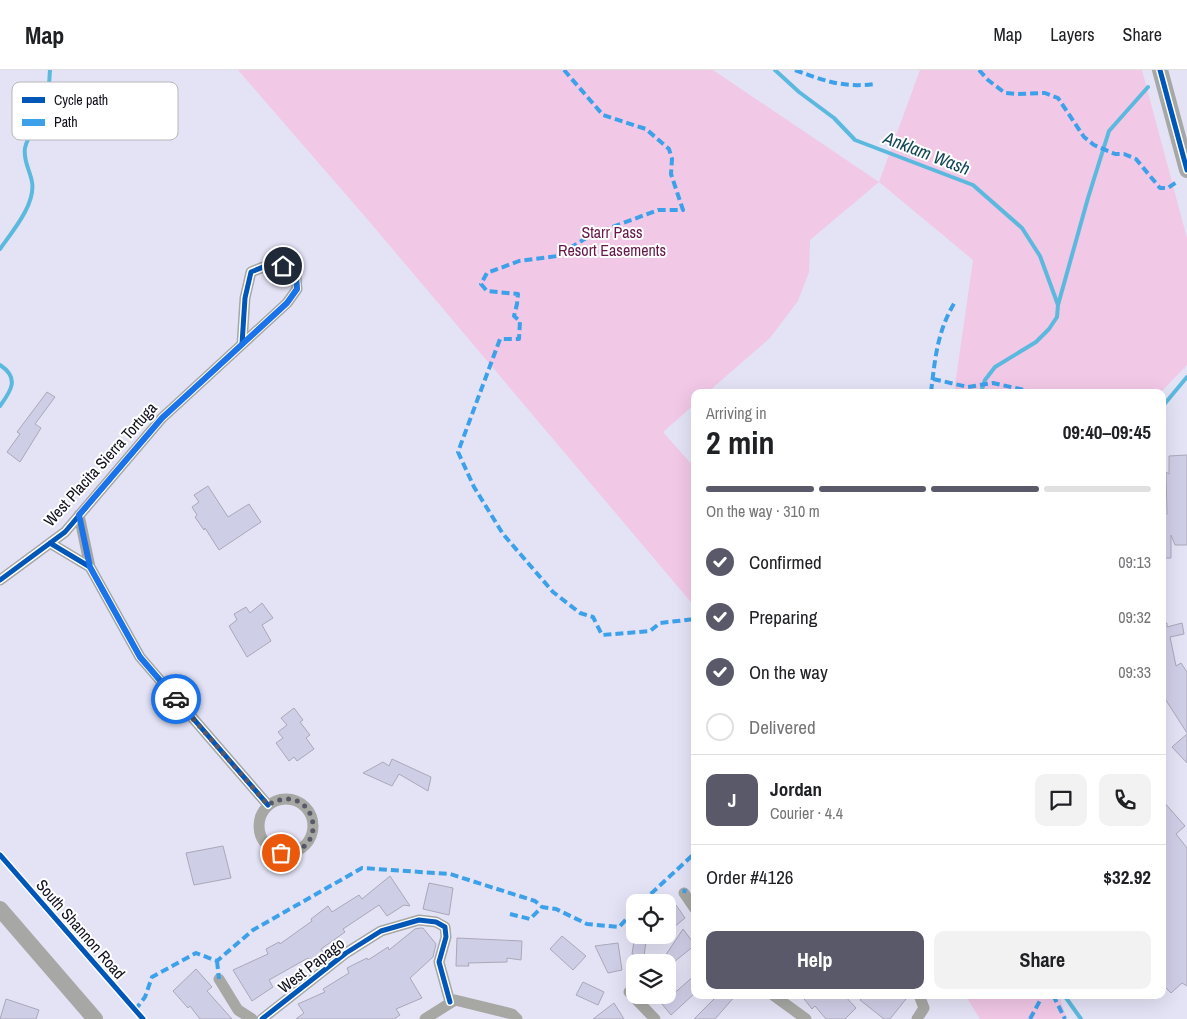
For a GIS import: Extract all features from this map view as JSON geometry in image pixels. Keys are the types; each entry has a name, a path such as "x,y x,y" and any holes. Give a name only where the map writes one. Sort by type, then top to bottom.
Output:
{"street":[{"path":"1160,70 1187,170"},
{"name":"West Placita Sierra Tortuga","path":"0,580 65,532 162,418 287,303 297,289 296,276 283,266 269,264 251,272 245,298 242,344"},
{"path":"79,515 90,567 140,657 268,805"},
{"path":"50,543 90,567"},
{"path":"285,798 303,804 313,819 314,829 306,845 290,853 281,853 266,845 261,838 259,820 262,812 268,805 276,800 285,798"},
{"path":"684,893 691,903"},
{"path":"0,909 95,1019"},
{"name":"West Papago","path":"262,1019 346,953 382,931 419,920 436,922 445,927 446,937 439,962 450,1002"},
{"path":"219,979 238,1010 252,1019"},
{"path":"778,999 806,1019"},
{"path":"917,1019 924,1008 921,999"},
{"path":"425,1019 455,1000 515,1016"},
{"path":"641,1004 655,1019"}],"green space":[{"name":"Starr Pass Resort Easements","path":"238,70 713,70 879,182 810,240 809,272 798,301 770,338 711,389 691,389 691,408 663,432 691,464 691,602 368,220"},
{"path":"920,70 1142,70 1187,238 1187,365 1164,389 954,389 973,260 879,182"},
{"path":"968,999 1060,999 1067,1019 980,1019"}],"building":[{"path":"47,392 55,397 35,424 41,428 20,462 7,452 20,434 17,432"},
{"path":"1187,455 1187,545 1175,545 1171,535 1171,558 1166,558 1166,472 1169,474 1169,456"},
{"path":"208,486 228,517 249,504 261,522 219,550 205,528 204,530 195,517 197,515 192,507 199,502 194,495"},
{"path":"262,603 273,618 262,625 271,641 247,657 229,626 237,620 234,614 246,607 250,613"},
{"path":"1166,623 1167,627 1182,623 1184,634 1170,637 1176,666 1181,663 1187,672 1187,733 1166,700"},
{"path":"294,708 303,720 300,722 310,735 306,738 314,749 297,761 294,757 289,761 276,743 283,738 278,732 287,725 281,718"},
{"path":"1187,734 1187,763 1172,747"},
{"path":"392,759 431,777 428,791 399,774 392,786 363,773 383,762 389,766"},
{"path":"1166,805 1185,826 1176,834 1187,848 1187,986 1182,983 1171,993 1166,988"},
{"path":"223,846 231,878 194,885 186,853"},
{"path":"390,876 410,906 404,905 387,916 379,905 343,929 345,932 321,949 323,952 311,962 308,958 269,980 273,987 252,1001 233,970 268,954 266,949 279,942 280,944 312,921 311,919 328,906 332,912 359,895 362,899"},
{"path":"429,883 453,888 449,915 423,909"},
{"path":"676,905 685,918 676,925"},
{"path":"423,928 436,944 433,957 410,978 422,998 396,1009 400,1015 394,1019 296,1019 304,1013 298,1004 325,992 323,989 349,973 347,968 367,958 368,960 388,947 389,950 415,929"},
{"path":"683,929 691,940 691,948 676,960 676,954 666,954 673,944 676,944 676,940"},
{"path":"562,936 586,956 573,970 550,949"},
{"path":"457,938 522,941 521,960 507,958 507,962 468,963 469,966 456,966"},
{"path":"618,943 622,970 608,973 595,946"},
{"path":"634,944 646,944 644,954 632,954"},
{"path":"196,969 212,987 207,991 232,1019 200,1019 190,1006 188,1008 173,991"},
{"path":"691,979 691,997 671,1015 662,1004 676,1004 676,992"},
{"path":"583,982 604,992 598,1005 576,995"},
{"path":"6,999 39,1010 36,1019 0,1019"},
{"path":"714,999 732,999 715,1019 694,1019"},
{"path":"804,999 848,999 856,1008 845,1019 826,1019 815,1006 812,1009"},
{"path":"906,999 890,1019 884,1019 860,1000"},
{"path":"614,1003 624,1019 593,1019"}],"waterway":[{"path":"49,82 50,70"},
{"name":"Anklam Wash","path":"775,70 799,92 834,118 855,140 973,185 1022,228 1040,256 1058,305 1057,317 1049,329 1036,342 995,367 985,380 982,389"},
{"path":"1058,305 1109,131 1148,87"},
{"path":"0,249 22,217 30,199 32,182 25,153 28,140"},
{"path":"0,365 6,370 12,380 10,390 0,406"},
{"path":"1166,402 1187,377"},
{"name":"Anklam Wash","path":"1067,999 1081,1019"}],"marked path":[{"path":"564,70 603,115 646,129 669,149 672,159 671,174 683,210 658,210 591,235 557,256 519,261 487,273 481,284 487,291 518,294 514,316 520,321 519,339 500,339 458,452 474,487 503,534 553,592 580,613 593,617 602,635 650,631 660,623 691,619"},
{"path":"795,70 834,83 853,85 875,84"},
{"path":"979,70 988,80 1005,93 1045,93 1058,98 1084,137 1094,145 1115,154 1124,154 1136,159 1160,188 1168,188 1178,181"},
{"path":"931,389 941,335 944,324 955,302"},
{"path":"933,379 968,387 993,383 1020,389"},
{"path":"651,894 691,857"},
{"path":"135,1010 145,997 152,977 196,953 217,961 253,930 362,868 450,874 535,901 542,907"},
{"path":"684,893 685,889"},
{"path":"510,914 530,919 542,907 556,909 587,924 619,927 626,920"},
{"path":"217,961 219,979"},
{"path":"1030,1019 1041,999"},
{"path":"1055,999 1065,1019"}],"cycle path":[{"path":"1160,70 1187,170"},
{"path":"0,580 65,532 162,418 287,303 297,289 296,276 284,268 274,265 251,272 245,298 242,344"},
{"path":"50,543 90,567 140,657 268,805"},
{"name":"South Shannon Road","path":"0,855 143,1019"},
{"path":"262,1019 346,953 381,931 419,920 436,922 445,927 446,937 439,962 450,1002"}],"way so far":[{"path":"176,699 268,805 276,800 285,798 303,804 309,811 313,819 314,829 311,838 299,850 281,853"}],"route":[{"path":"176,699 140,657 90,567 79,515 162,418 287,303 297,289 296,276 283,266"}]}
